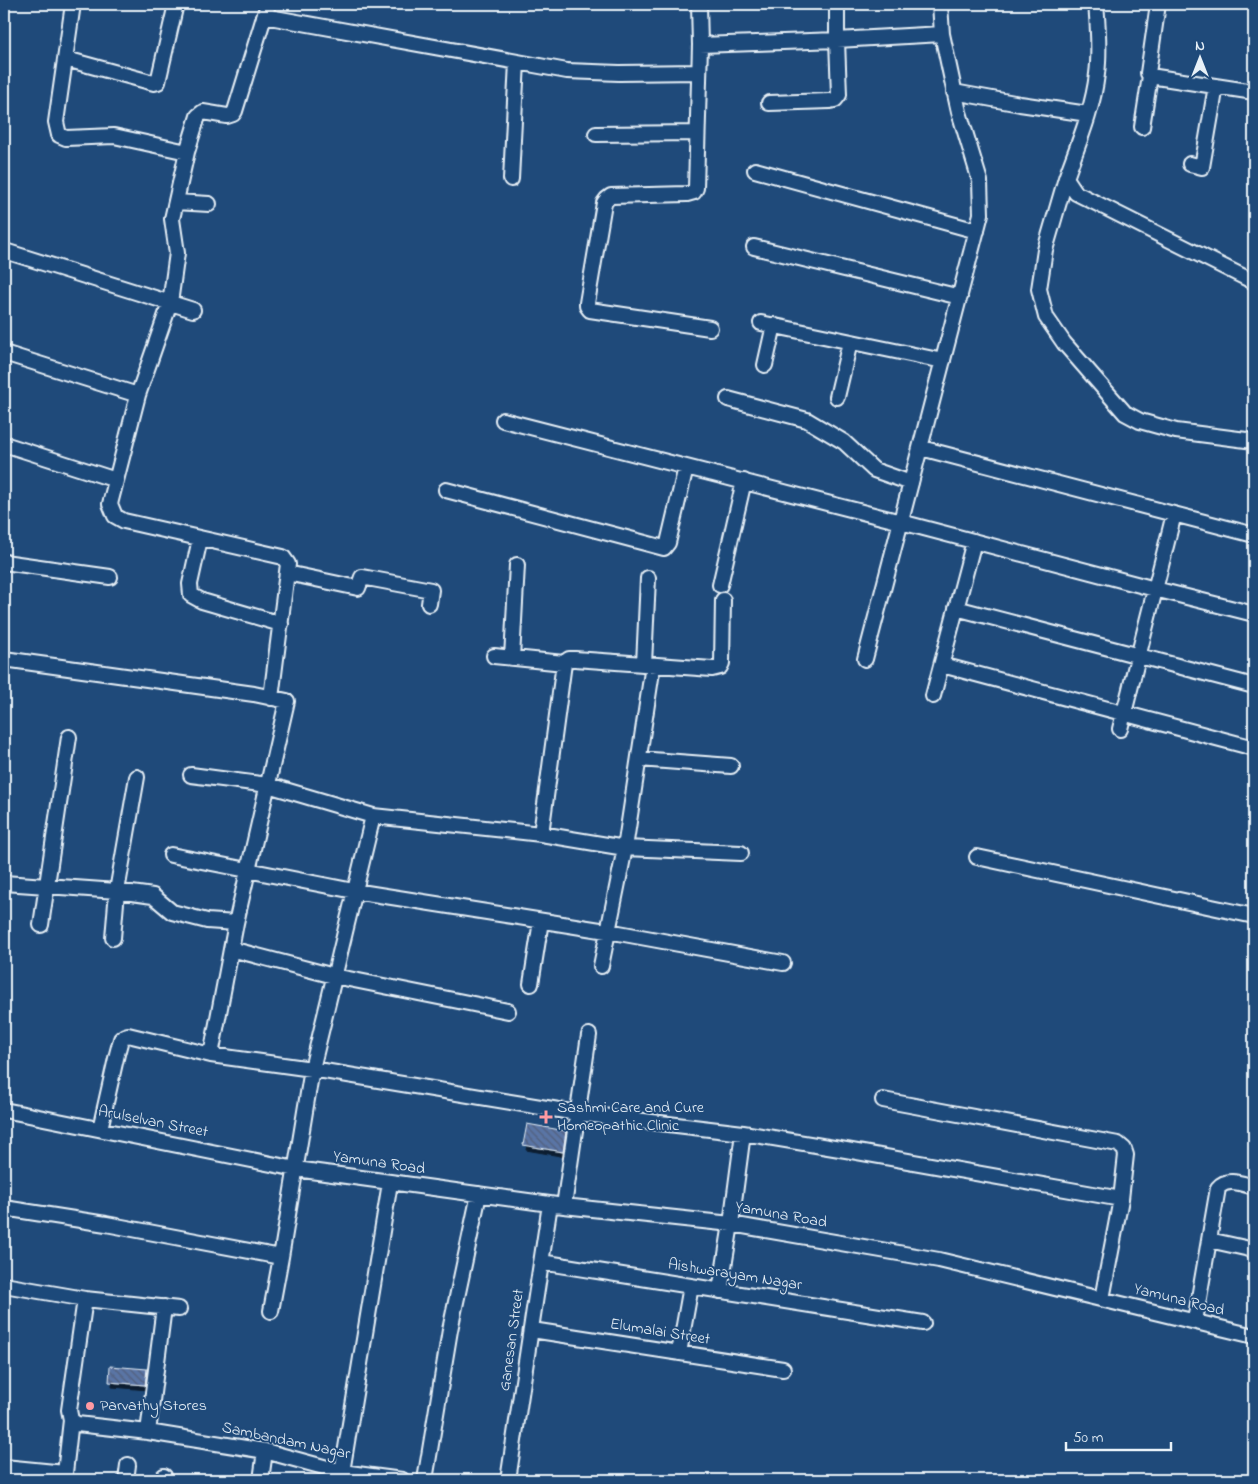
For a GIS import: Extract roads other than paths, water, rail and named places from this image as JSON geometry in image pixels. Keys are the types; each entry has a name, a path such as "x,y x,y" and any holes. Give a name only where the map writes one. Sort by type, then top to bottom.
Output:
{"street":[{"path":"73,4 56,122 59,135 66,138 114,136 187,152"},
{"path":"66,59 150,82 158,82 176,4"},
{"path":"699,4 700,45 696,188 694,192 687,194 611,196 607,198 604,203 587,306 590,310 710,328"},
{"path":"769,103 830,101 837,98 839,95 837,4"},
{"path":"865,659 982,214 980,181 954,92 942,34 940,4"},
{"path":"1096,4 1098,22 1097,73 1088,114 1066,178 1045,250 1039,289 1046,317 1064,343 1125,413 1140,421 1176,431 1254,441"},
{"path":"1142,126 1158,4"},
{"path":"271,698 288,564 283,557 124,521 115,516 110,504 138,394 170,303 177,254 172,219 187,152 198,116 203,112 227,116 235,111 266,10 567,71 619,73 699,72"},
{"path":"700,45 942,34"},
{"path":"511,179 516,62"},
{"path":"1150,76 1254,92"},
{"path":"1190,164 1202,167 1216,86"},
{"path":"954,92 1088,114"},
{"path":"596,134 697,133"},
{"path":"756,170 977,231"},
{"path":"1066,178 1076,194 1254,282"},
{"path":"176,202 209,204"},
{"path":"754,247 960,296"},
{"path":"5,251 193,310"},
{"path":"765,365 767,324 943,361"},
{"path":"838,397 850,342"},
{"path":"4,353 138,394"},
{"path":"728,399 808,420 844,442 874,470 911,484"},
{"path":"503,420 1254,614"},
{"path":"4,444 116,480"},
{"path":"921,448 1254,535"},
{"path":"446,490 664,548 668,542 686,467"},
{"path":"720,585 744,481"},
{"path":"1120,729 1174,514"},
{"path":"200,539 190,584 191,595 202,601 281,624"},
{"path":"933,696 974,541"},
{"path":"4,562 110,577"},
{"path":"512,658 517,564"},
{"path":"287,573 358,588 362,576 431,590 429,604"},
{"path":"601,966 625,848 638,759 649,664 648,578"},
{"path":"494,656 564,663 575,658 712,669 720,667 722,663 723,600"},
{"path":"956,608 1254,686"},
{"path":"4,659 254,694 287,701 236,923 211,1055"},
{"path":"541,834 564,663"},
{"path":"942,665 1254,748"},
{"path":"41,925 69,737"},
{"path":"638,759 731,766"},
{"path":"191,775 268,785 373,816 541,834 625,848 741,853"},
{"path":"113,938 118,891 137,777"},
{"path":"272,1311 312,1068 373,816"},
{"path":"171,855 354,891 608,931 783,963"},
{"path":"977,857 1254,916"},
{"path":"4,883 118,891 153,896 172,912 207,921 236,923"},
{"path":"531,984 541,920"},
{"path":"231,949 334,976 508,1011"},
{"path":"100,1129 121,1039 128,1035 211,1055 312,1068 577,1113 742,1133 1121,1199"},
{"name":"Ganesan Street","path":"508,1480 541,1262 557,1205 577,1113 588,1035"},
{"path":"883,1100 1118,1144 1124,1149 1126,1155 1121,1199 1102,1299"},
{"name":"Arulselvan Street","path":"4,1110 296,1169"},
{"path":"720,1291 731,1224 742,1133"},
{"name":"Yamuna Road","path":"296,1169 557,1205 731,1224 940,1260 1254,1336"},
{"path":"1195,1322 1218,1188 1222,1183 1228,1181 1254,1186"},
{"path":"342,1472 390,1183"},
{"path":"425,1480 450,1330 479,1194"},
{"path":"4,1208 106,1224 282,1257"},
{"path":"1209,1240 1254,1250"},
{"name":"Aishwarayam Nagar","path":"541,1262 923,1323"},
{"path":"4,1285 85,1299 179,1309"},
{"path":"679,1353 691,1286"},
{"path":"4,1467 66,1473 71,1420 69,1410 85,1299"},
{"path":"148,1432 164,1307"},
{"name":"Elumalai Street","path":"532,1330 783,1369"},
{"name":"Sambandam Nagar","path":"71,1420 78,1424 148,1432 265,1451 342,1472 371,1478 402,1480"},
{"path":"261,1480 265,1451"},
{"path":"126,1480 128,1465"}],"place":[{"name":"Sashmi Care and Cure Homeopathic Clinic","path":"546,1117"},
{"name":"Parvathy Stores","path":"90,1406"}]}
